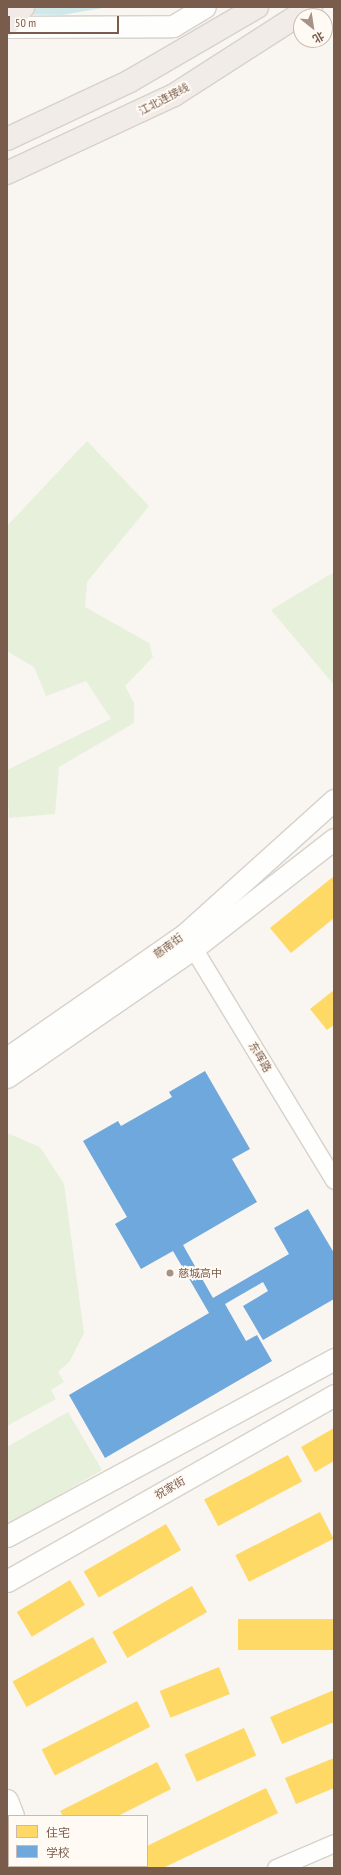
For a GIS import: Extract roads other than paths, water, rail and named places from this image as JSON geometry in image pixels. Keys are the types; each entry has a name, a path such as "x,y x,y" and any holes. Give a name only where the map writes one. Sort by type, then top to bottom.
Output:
{"highway":[{"path":"7,11 10,7"},
{"path":"7,26 23,7"},
{"path":"7,139 130,80 257,7"},
{"name":"江北连接线","path":"7,174 174,95 311,7"}],"street":[{"path":"7,26 173,26 205,7"},
{"name":"慈南街","path":"7,1058 189,941 334,800"},
{"name":"慈南街","path":"7,1077 189,941 334,839"},
{"name":"东晖路","path":"189,941 334,1180"},
{"path":"7,1536 334,1359"},
{"name":"祝家街","path":"7,1581 334,1394"},
{"path":"7,1800 13,1815"},
{"path":"276,1868 334,1843"}],"water":[{"path":"7,7 108,7 62,15 7,14"}],"place":[{"name":"慈城高中","path":"170,1273"}]}
